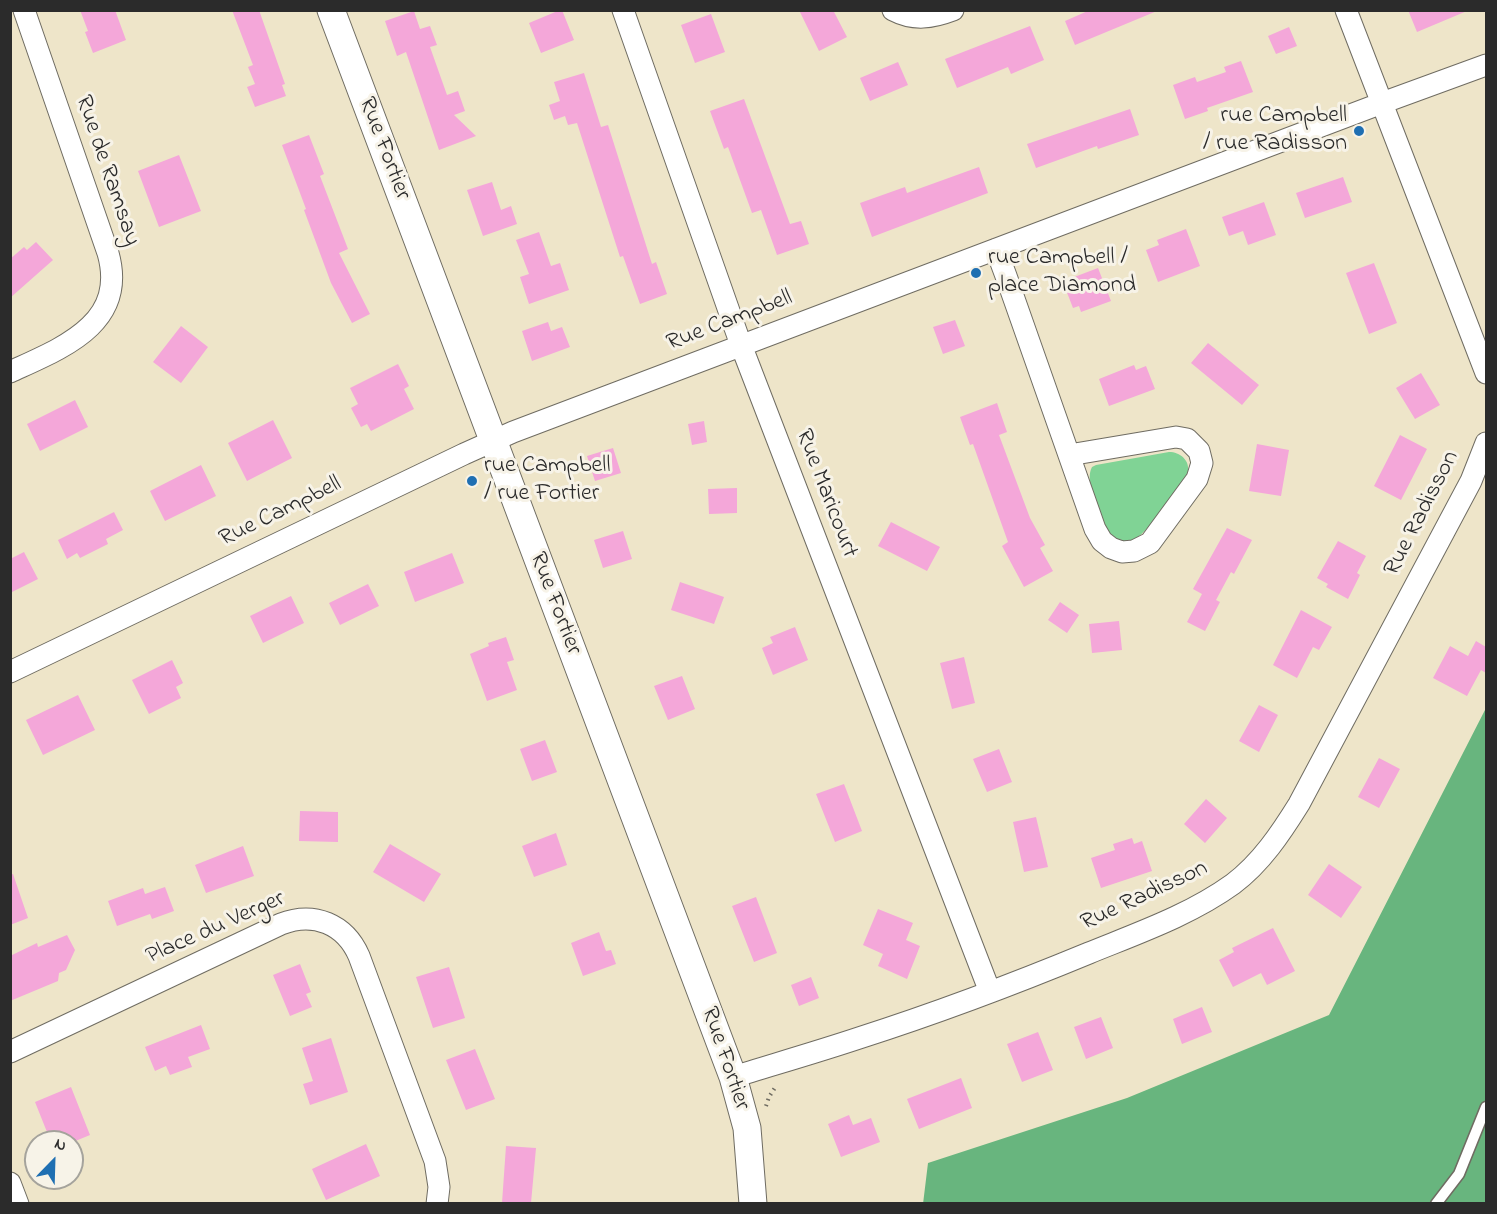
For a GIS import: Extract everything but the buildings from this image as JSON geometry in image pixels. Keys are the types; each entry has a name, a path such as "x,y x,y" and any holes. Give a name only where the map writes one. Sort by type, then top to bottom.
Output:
{"street":[{"name":"Rue de Ramsay","path":"10,372 70,341 91,327 106,306 112,280 108,253 24,10"},
{"name":"Rue Fortier","path":"331,10 733,1077 747,1128 753,1203"},
{"name":"Rue Maricourt","path":"623,10 741,345 990,992"},
{"path":"893,10 908,17 924,18 953,10"},
{"path":"1346,10 1486,374"},
{"name":"Rue Campbell","path":"10,672 492,441 1486,65"},
{"path":"996,249 1069,455 1098,536 1111,548 1122,552 1134,551 1150,543 1197,478 1201,468 1201,457 1196,447 1187,439 1176,436 1069,455"},
{"name":"Rue Radisson","path":"733,1077 861,1038 990,992 1192,909 1233,884 1263,855 1299,804 1471,481 1486,443"},
{"name":"Place du Verger","path":"10,1052 277,925 304,918 327,922 347,936 359,956 435,1161 439,1187 437,1203"},
{"path":"10,1183 18,1203"}],"lane":[{"path":"1436,1203 1459,1174 1486,1107"}],"green space":[{"path":"1169,452 1180,455 1186,460 1188,472 1184,481 1140,536 1124,543 1116,540 1106,528 1092,489 1090,472 1092,467"},
{"path":"1486,708 1486,1203 923,1204 928,1163 1127,1098 1329,1015"}],"place":[{"name":"rue Campbell / rue Radisson","path":"1359,131"},
{"name":"rue Campbell / place Diamond","path":"976,273"},
{"name":"rue Campbell / rue Fortier","path":"472,481"}]}
